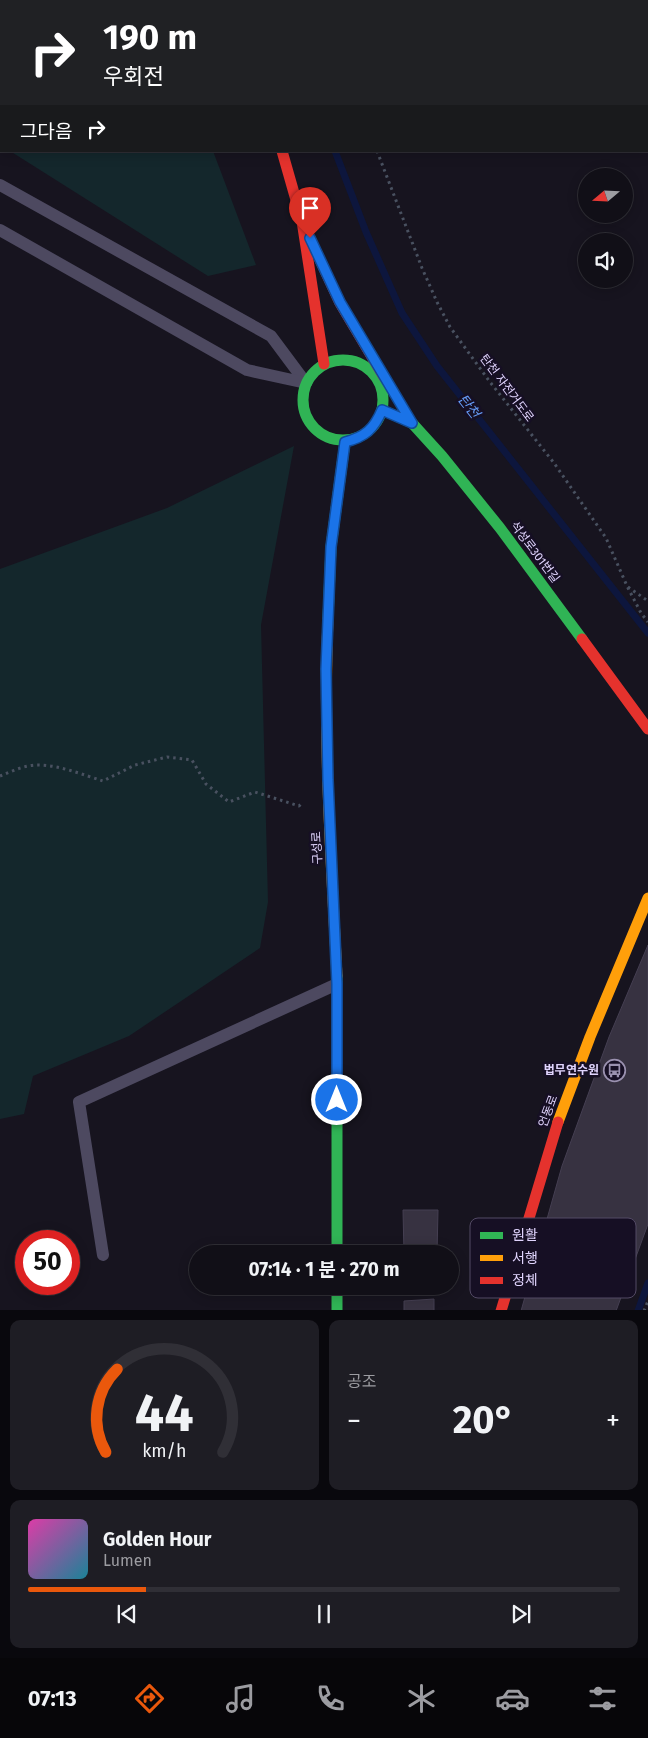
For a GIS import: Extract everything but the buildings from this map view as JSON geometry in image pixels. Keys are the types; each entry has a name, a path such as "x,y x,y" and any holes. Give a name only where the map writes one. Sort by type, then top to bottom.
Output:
{"main road":[{"path":"282,152 302,221 324,364"},
{"path":"302,221 340,302 393,391"},
{"path":"337,360 350,360 362,365 373,373 380,384 383,397 382,410 377,423 367,433 345,442 329,439 317,432 308,422 303,409 302,396 306,383 313,372 324,364 337,360"},
{"path":"403,407 412,423"},
{"name":"석성로301번길","path":"382,410 412,423 442,456 500,528 648,729"},
{"name":"구성로","path":"337,1245 337,984 328,780 326,669 331,547 345,442"},
{"name":"언동로","path":"529,1218 557,1126 590,1037 648,898"},
{"path":"337,1295 337,1310"},
{"name":"언동로","path":"501,1310 505,1298"}],"lane":[{"path":"0,185 271,336 306,383"},
{"path":"0,230 247,370 306,383"},
{"path":"103,1255 79,1102 337,984"}],"path":[{"name":"탄천 자전거도로","path":"377,152 422,268 450,327 554,464 606,538 627,586 648,622"},
{"path":"627,586 648,601"},
{"path":"0,776 22,768 38,765 67,770 103,781 135,765 167,756 192,760 206,784 229,802 255,792 299,806 328,780"},
{"path":"644,1310 648,1301"}],"green space":[{"path":"12,152 213,152 256,265 208,276"},
{"path":"294,446 261,625 268,902 260,948 129,1036 33,1076 24,1114 0,1119 0,569 167,508"}],"waterway":[{"name":"탄천","path":"335,152 366,232 402,313 437,366 648,633"},
{"name":"탄천","path":"638,1310 648,1283"}],"traffic: fast":[{"path":"335,360 351,360 372,371 383,392 383,400 383,408 372,429 351,440 335,440 321,434 309,422 303,408 303,392 309,378 321,366 335,360"},
{"path":"382,410 412,423 442,456 500,528 582,639"},
{"path":"328,619 331,547 345,442"},
{"path":"337,976 337,1245"},
{"path":"337,1295 337,1310"}],"traffic: slow":[{"path":"328,619 327,753 337,976"},
{"path":"558,1122 590,1037 648,898"}],"traffic: jam":[{"path":"282,152 302,221 324,364"},
{"path":"302,221 340,303 384,377"},
{"path":"582,639 648,729"},
{"path":"529,1218 558,1122"},
{"path":"501,1310 505,1298"}],"place":[{"name":"법무연수원","path":"615,1070"}],"route":[{"path":"310,238 340,302 412,423 382,410 377,423 367,433 345,442 331,547 326,669 328,780 337,984 337,1100"}]}
